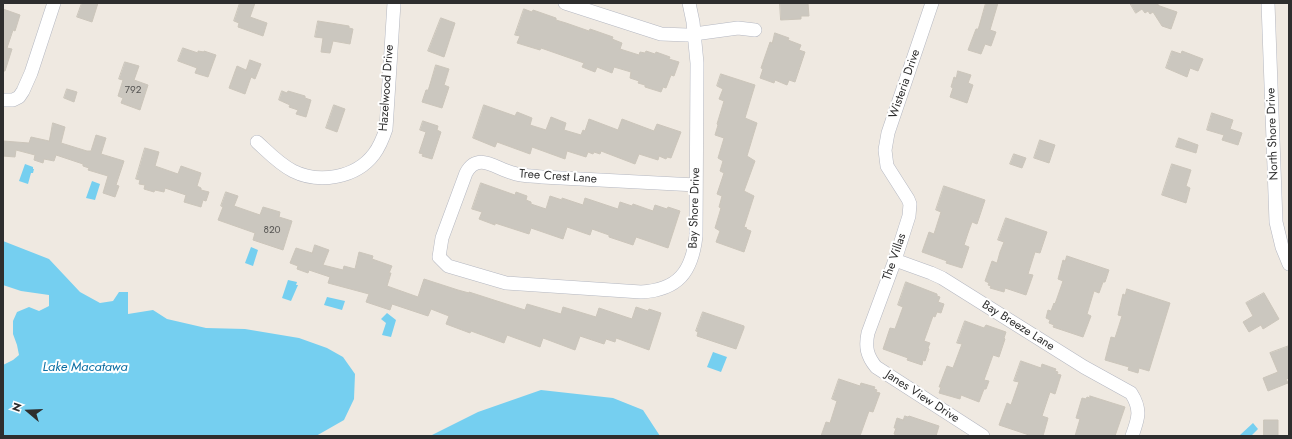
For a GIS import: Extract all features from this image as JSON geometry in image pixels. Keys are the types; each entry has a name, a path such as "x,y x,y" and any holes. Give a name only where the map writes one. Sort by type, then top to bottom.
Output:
{"street":[{"path":"3,100 13,100 19,97 23,91 31,73 54,3"},
{"path":"565,3 661,34 675,36 738,28 755,30"},
{"name":"Bay Shore Drive","path":"439,257 448,266 506,283 641,292 662,289 672,284 680,277 689,266 696,236 696,63 690,3"},
{"name":"Wisteria Drive","path":"887,166 885,150 888,133 932,3"},
{"name":"North Shore Drive","path":"1268,3 1276,222 1282,247 1289,264"},
{"name":"Hazelwood Drive","path":"257,142 279,162 293,171 310,176 326,178 359,168 374,155 381,145 386,129 390,4"},
{"name":"Tree Crest Lane","path":"439,257 442,238 466,173 469,167 474,163 487,163 511,173 536,176 696,185"},
{"name":"The Villas","path":"866,351 868,333 895,260 909,216 910,204 906,193 887,166"},
{"name":"Bay Breeze Lane","path":"895,260 942,278 1084,366 1131,393 1136,400 1138,407 1138,418 1132,436"},
{"name":"Janes View Drive","path":"866,351 876,367 983,436"}],"water":[{"path":"25,164 33,167 34,169 33,173 31,173 28,184 19,181"},
{"path":"92,181 100,184 95,200 86,198"},
{"name":"Lake Macatawa","path":"3,241 49,259 80,292 100,303 113,301 119,292 128,292 128,314 153,310 167,319 206,328 245,329 299,338 327,348 343,357 355,374 354,399 344,420 316,436 3,436 3,365 19,355 13,334 13,321 17,312 29,307 39,311 49,306 49,295 21,291 3,285"},
{"path":"251,247 258,250 253,266 245,263"},
{"path":"288,280 297,282 296,285 298,285 291,301 282,298"},
{"path":"327,297 345,301 342,310 324,305"},
{"path":"387,313 396,320 391,337 382,335 386,323 381,319"},
{"path":"713,352 727,357 721,372 707,367"},
{"path":"541,390 613,398 643,410 660,436 430,436 478,412"},
{"path":"1253,423 1258,429 1251,436 1240,435"}],"building":[{"path":"82,3 98,3 92,22 77,17"},
{"path":"240,3 255,3 250,17 267,23 263,36 238,27 239,23 234,21"},
{"path":"780,3 808,3 809,16 801,16 801,19 781,20"},
{"path":"986,3 998,3 990,30 996,32 991,46 985,44 981,54 968,50 976,29 978,29"},
{"path":"1130,3 1160,3 1157,5 1177,12 1171,29 1162,26 1153,12 1150,14 1148,11 1145,13 1142,9 1136,13"},
{"path":"3,9 20,15 15,31 13,30 7,48 12,49 5,71 3,71"},
{"path":"524,9 532,12 533,10 556,18 556,20 613,37 612,39 622,43 620,49 639,55 640,52 645,53 646,51 655,54 656,52 670,57 669,59 679,62 674,76 671,75 666,88 663,87 661,92 645,87 645,85 638,83 639,81 630,78 631,72 614,67 612,73 597,67 595,72 582,67 584,63 541,48 540,50 517,43 520,36 515,35"},
{"path":"441,18 455,23 444,57 428,51"},
{"path":"318,21 349,26 349,28 353,29 350,44 333,41 330,53 321,52 323,38 315,37"},
{"path":"775,33 789,38 788,40 801,45 799,50 805,52 795,82 789,80 787,85 775,80 774,83 760,78 763,69 761,68 770,42 772,43"},
{"path":"183,48 198,53 198,51 204,51 216,55 208,77 195,73 197,68 178,61"},
{"path":"1172,51 1181,54 1182,51 1203,59 1198,71 1190,68 1187,77 1166,68"},
{"path":"250,60 261,64 255,79 251,77 245,94 229,88 237,66 246,70"},
{"path":"125,62 139,66 134,80 148,85 140,110 121,103 123,98 118,96 123,80 119,79"},
{"path":"436,65 449,69 444,85 449,87 442,108 422,102 426,90 428,90"},
{"path":"958,71 971,75 968,83 973,85 967,103 950,97 954,77 956,78"},
{"path":"721,74 755,85 745,118 757,123 747,156 755,161 744,191 754,196 744,227 751,231 744,252 716,242 720,231 715,228 721,208 719,207 722,196 717,194 724,173 720,171 723,161 718,158 724,138 715,135 724,101 719,99 723,89 717,86"},
{"path":"67,89 77,92 74,102 64,98"},
{"path":"282,91 287,93 288,91 305,96 305,98 311,100 306,117 296,114 298,110 289,107 290,105 279,100"},
{"path":"334,105 345,109 337,132 326,128"},
{"path":"484,105 515,116 517,112 532,118 530,125 546,130 551,117 566,123 564,130 581,135 583,130 585,131 589,119 618,130 622,119 654,131 657,124 681,132 671,158 667,157 666,159 659,156 658,160 639,154 635,164 601,151 600,154 588,152 586,157 567,151 565,159 532,147 530,154 497,142 495,147 473,138"},
{"path":"1212,113 1233,120 1230,129 1242,133 1238,145 1222,140 1224,135 1207,130"},
{"path":"423,121 438,126 437,130 441,132 432,159 422,156 423,154 419,153 426,132 420,130"},
{"path":"53,123 65,127 61,143 87,151 91,151 96,135 106,138 101,154 124,161 116,185 119,186 115,197 103,193 108,176 88,170 89,168 83,166 83,164 56,155 54,161 44,159 43,163 34,160 35,155 16,150 15,157 3,156 3,141 29,143 31,137 49,141"},
{"path":"1179,138 1198,145 1196,153 1176,147"},
{"path":"1040,140 1055,145 1049,163 1034,158"},
{"path":"145,148 159,152 155,166 178,174 181,166 201,173 197,186 201,188 201,190 209,192 206,201 203,200 201,207 184,202 186,195 165,188 164,192 155,190 154,192 144,189 145,185 139,184 140,180 136,179"},
{"path":"1014,154 1026,158 1022,168 1010,164"},
{"path":"1172,164 1191,170 1186,186 1190,188 1186,203 1162,195"},
{"path":"481,183 515,195 516,192 527,196 526,200 531,202 531,204 546,209 550,196 562,200 562,198 583,205 585,198 618,209 620,202 632,206 633,204 653,211 655,205 680,211 668,248 636,237 633,245 609,237 609,235 592,229 590,235 567,227 563,239 531,228 529,234 479,219 482,212 472,209"},
{"path":"944,186 985,200 977,224 972,222 968,233 964,245 969,247 962,268 946,263 947,261 922,252 929,232 934,234 941,212 936,210"},
{"path":"226,192 238,196 234,206 260,215 263,207 280,212 279,217 292,221 283,250 253,240 255,233 218,220 223,207 221,206"},
{"path":"1006,218 1047,232 1040,253 1035,252 1028,274 1033,275 1026,295 1005,288 1004,292 990,288 991,286 988,285 989,283 985,281 992,261 997,263 1004,242 998,240"},
{"path":"315,245 329,250 323,265 343,270 344,266 355,269 359,252 373,256 372,259 392,266 389,273 391,273 387,286 418,297 424,279 525,310 527,304 561,314 563,307 596,317 599,308 632,319 636,307 661,313 649,350 616,338 615,342 606,339 604,344 580,336 575,350 543,338 540,347 507,335 504,343 446,324 449,316 431,309 428,316 392,304 390,310 366,302 369,294 328,283 330,277 309,270 308,273 297,269 298,266 290,263 296,248 312,253"},
{"path":"1067,256 1109,270 1099,293 1094,291 1087,314 1091,316 1083,337 1053,327 1054,325 1049,323 1050,320 1046,318 1048,310 1051,311 1054,303 1055,304 1063,281 1058,279 1063,260 1065,261"},
{"path":"906,282 937,294 937,296 940,297 938,302 944,304 941,313 937,312 935,317 933,316 924,341 930,343 929,349 922,365 883,349 890,328 895,329 903,307 898,305"},
{"path":"1127,289 1170,303 1149,371 1139,368 1138,373 1128,370 1129,367 1105,360 1111,337 1115,338 1122,316 1118,315 1123,294 1125,295"},
{"path":"1264,293 1279,319 1263,329 1261,325 1249,332 1243,322 1253,316 1246,303"},
{"path":"703,312 744,326 736,349 697,336 698,332 696,331"},
{"path":"965,321 984,328 986,325 1006,332 999,357 993,355 984,380 989,381 979,402 961,395 960,399 939,393 941,387 939,387 947,366 953,368 962,344 957,343"},
{"path":"1289,346 1289,378 1286,379 1288,383 1268,391 1263,378 1278,372 1270,353"},
{"path":"1021,361 1041,368 1042,364 1056,369 1055,371 1058,372 1057,374 1061,375 1055,394 1050,392 1042,416 1048,418 1043,436 1032,436 999,425 1007,403 1011,405 1019,382 1014,381"},
{"path":"839,379 860,386 861,383 875,387 874,389 877,390 876,392 880,393 873,412 869,411 860,436 821,436 826,422 830,423 837,401 832,399"},
{"path":"1090,396 1125,407 1115,436 1075,436 1080,419 1076,418 1082,398 1090,398"},
{"path":"905,416 939,426 936,436 899,436 894,434 897,418 903,420"},
{"path":"1264,420 1278,420 1278,436 1264,436"}]}
